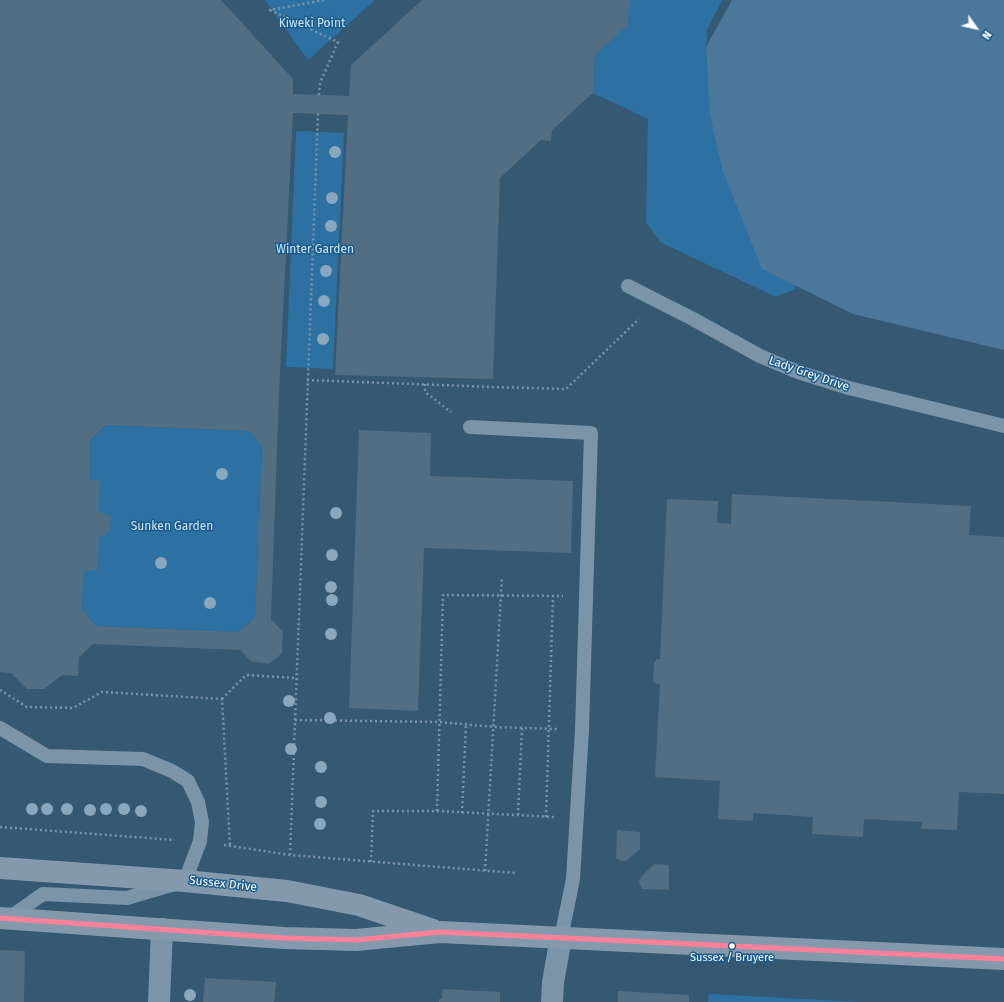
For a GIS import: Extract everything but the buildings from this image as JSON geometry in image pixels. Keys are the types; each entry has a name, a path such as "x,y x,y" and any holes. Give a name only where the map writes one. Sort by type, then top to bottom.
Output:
{"main road":[{"name":"Sussex Drive","path":"0,868 186,881 287,891 359,905 440,932"},
{"name":"Sussex Drive","path":"5,918 284,938 356,940 440,932 1004,959"}],"street":[{"path":"159,1002 162,929"},
{"path":"552,1002 553,982 561,938"}],"lane":[{"name":"Lady Grey Drive","path":"628,286 760,356 798,372 849,388 1004,426"},
{"path":"470,427 591,432 582,730 577,819 573,879 561,938"},
{"path":"0,728 47,756 143,759 172,771 188,782 198,802 202,822 200,842 186,881 127,898 43,894 5,918"}],"path":[{"path":"319,95 320,83 338,42 270,10 324,0"},
{"path":"290,855 318,113"},
{"path":"308,380 566,389 658,301"},
{"path":"425,384 424,392 470,427"},
{"path":"485,871 502,577"},
{"path":"437,811 443,595 586,597"},
{"path":"546,817 553,596"},
{"path":"230,846 222,699 246,675 296,678"},
{"path":"0,690 27,707 73,708 102,692 222,699"},
{"path":"295,720 440,722 494,727 582,730"},
{"path":"462,813 466,724"},
{"path":"518,815 522,728"},
{"path":"371,862 373,811 437,811 577,819"},
{"path":"0,827 200,842 290,855 515,873"}],"green space":[{"name":"Kìwekì Point","path":"265,0 375,0 308,60"},
{"path":"629,0 722,0 707,30 706,58 763,237 794,273 795,289 776,297 660,242 646,222 648,119 593,93 595,55"},
{"name":"Winter Garden","path":"296,131 344,133 333,369 286,367"},
{"name":"Sunken Garden","path":"105,425 249,431 262,446 255,618 239,632 96,626 81,608 89,442"},
{"path":"709,994 860,1002 708,1002"}],"shaded area":[{"path":"732,0 1004,0 1004,350 853,314 762,269 722,169 710,114 706,47"}],"transit line":[{"path":"0,918 284,938 356,940 440,932 1004,959"}],"place":[{"name":"Sussex / Bruyere","path":"732,946"}]}
